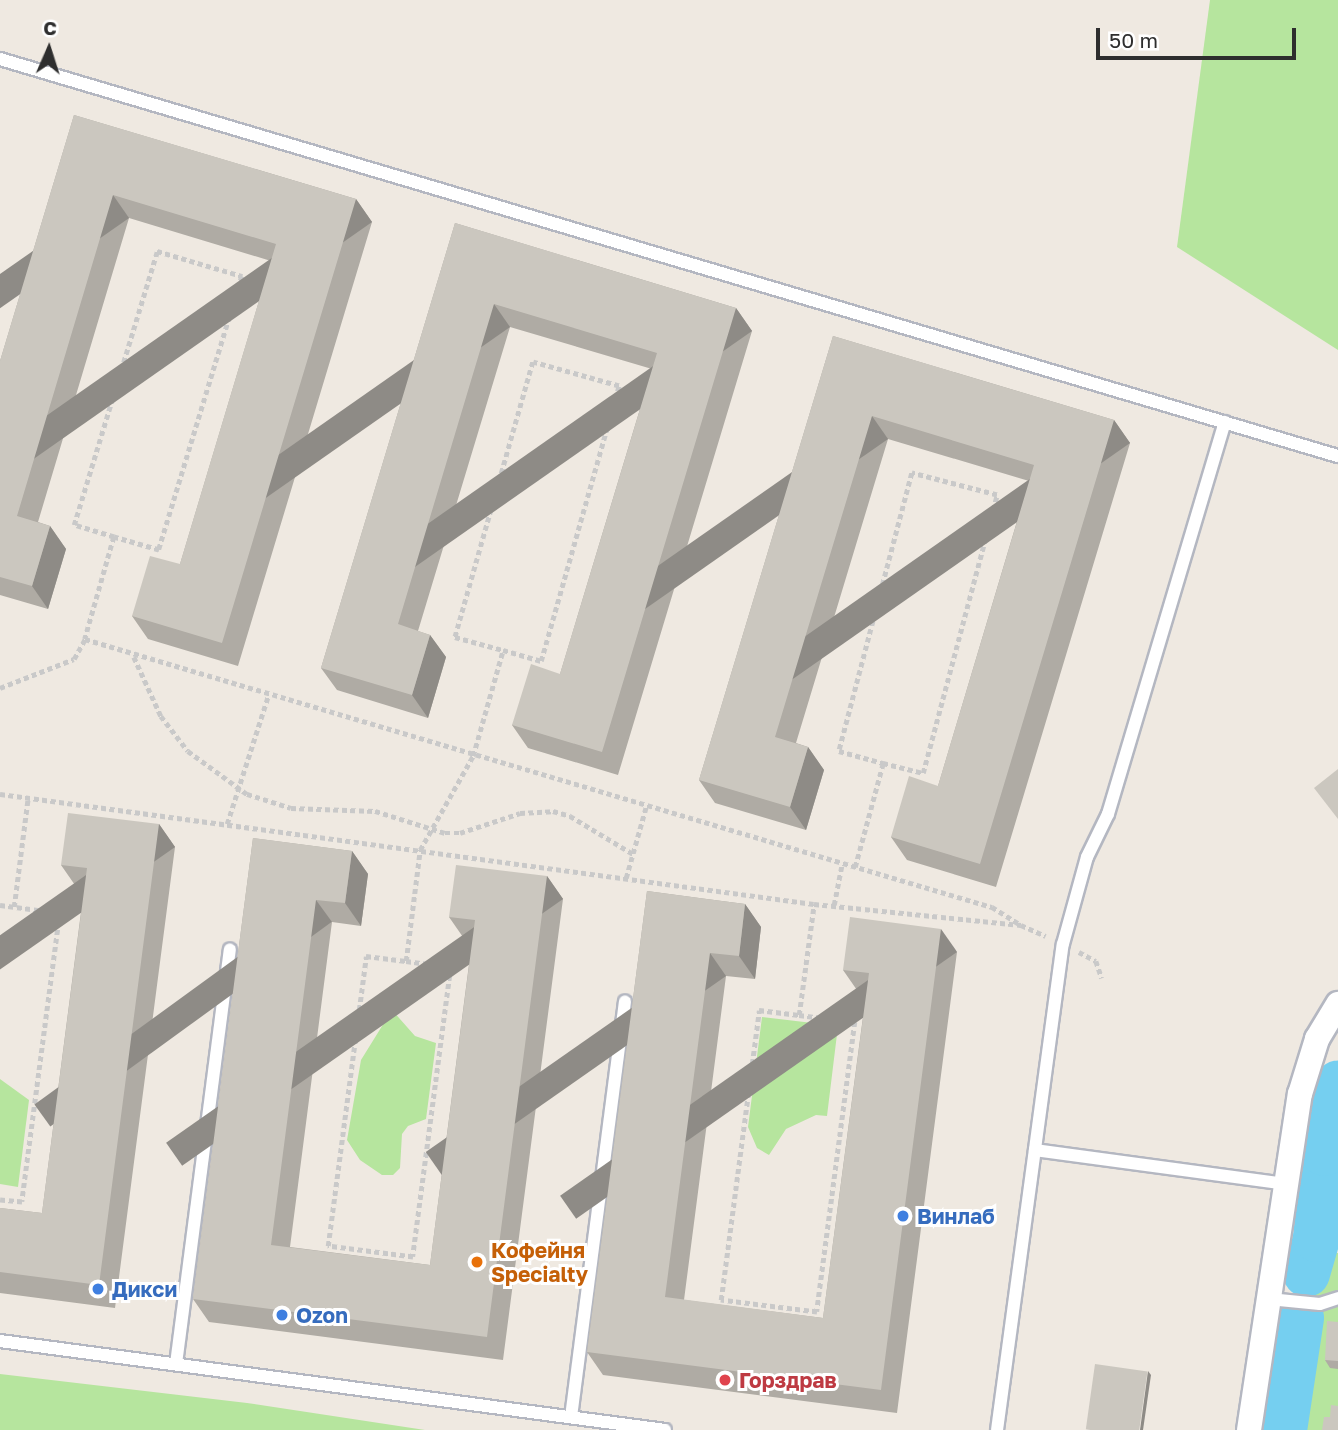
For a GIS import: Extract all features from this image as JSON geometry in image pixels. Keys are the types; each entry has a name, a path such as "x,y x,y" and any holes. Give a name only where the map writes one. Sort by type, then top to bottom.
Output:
{"street":[{"path":"1249,1430 1300,1094 1317,1039 1338,1004"}],"lane":[{"path":"0,59 1338,456"},
{"path":"997,1430 1063,944 1087,857 1108,814 1225,422"},
{"path":"176,1364 230,949"},
{"path":"571,1418 625,1001"},
{"path":"1035,1150 1287,1184"},
{"path":"1269,1298 1320,1304 1338,1298"},
{"path":"0,1340 665,1430"}],"path":[{"path":"157,251 242,276 159,550 114,537 74,525 157,251"},
{"path":"533,362 620,386 541,661 503,650 455,636 533,362"},
{"path":"912,473 997,495 923,773 883,763 839,751 912,473"},
{"path":"0,688 74,659 85,639 114,537"},
{"path":"85,639 134,657 992,907 1021,925 1096,961 1102,978"},
{"path":"406,961 420,850 473,756 503,650"},
{"path":"134,657 161,716 188,751 238,790 291,808 375,811 432,829 460,833 520,813 553,811 570,816 633,854"},
{"path":"227,824 268,696"},
{"path":"855,867 883,763"},
{"path":"0,794 814,904 1021,925"},
{"path":"14,907 28,798"},
{"path":"626,878 646,807"},
{"path":"834,905 842,864"},
{"path":"799,1015 814,904"},
{"path":"0,905 60,913 22,1202 0,1200"},
{"path":"366,956 406,961 451,967 413,1257 328,1246 366,956"},
{"path":"759,1010 799,1015 855,1022 817,1312 721,1300 759,1010"}],"green space":[{"path":"1210,0 1338,0 1338,350 1177,247"},
{"path":"392,1010 415,1036 436,1043 426,1119 408,1126 402,1134 400,1168 393,1175 382,1175 360,1160 347,1140 361,1060"},
{"path":"762,1017 838,1026 827,1116 816,1115 786,1129 769,1155 757,1148 748,1127"},
{"path":"0,1079 29,1100 18,1187 0,1184"},
{"path":"1319,1251 1338,1253 1338,1430 1290,1430"},
{"path":"0,1374 247,1403 425,1430 0,1430"}],"building":[{"path":"74,115 356,199 222,643 132,616 150,556 180,564 276,244 113,195 17,516 50,526 32,586 0,577 0,361"},
{"path":"455,223 736,308 602,752 512,725 531,664 560,674 657,353 494,304 398,624 430,635 412,695 321,668"},
{"path":"833,336 1114,420 980,864 891,837 909,776 938,786 1034,465 872,416 775,737 808,747 790,807 699,780"},
{"path":"1338,769 1338,819 1314,788"},
{"path":"68,813 159,824 99,1285 0,1272 0,1208 42,1213 87,868 61,865"},
{"path":"253,838 352,851 345,903 316,900 271,1245 430,1265 475,920 449,917 456,865 547,876 487,1337 193,1299"},
{"path":"647,891 745,904 739,956 710,953 665,1297 823,1318 869,973 843,970 850,917 941,929 881,1390 587,1352"},
{"path":"1327,1321 1338,1322 1338,1361 1325,1360"},
{"path":"1095,1364 1147,1371 1139,1430 1086,1429"},
{"path":"1331,1405 1338,1406 1338,1430 1322,1430 1324,1417 1330,1417"}],"waterway":[{"path":"1306,1273 1316,1238 1324,1152 1338,1083"},
{"path":"1283,1430 1300,1317"}],"place":[{"name":"Винлаб","path":"903,1216"},
{"name":"Кофейня Specialty","path":"477,1262"},
{"name":"Дикси","path":"98,1289"},
{"name":"Ozon","path":"282,1315"},
{"name":"Горздрав","path":"725,1380"}]}
